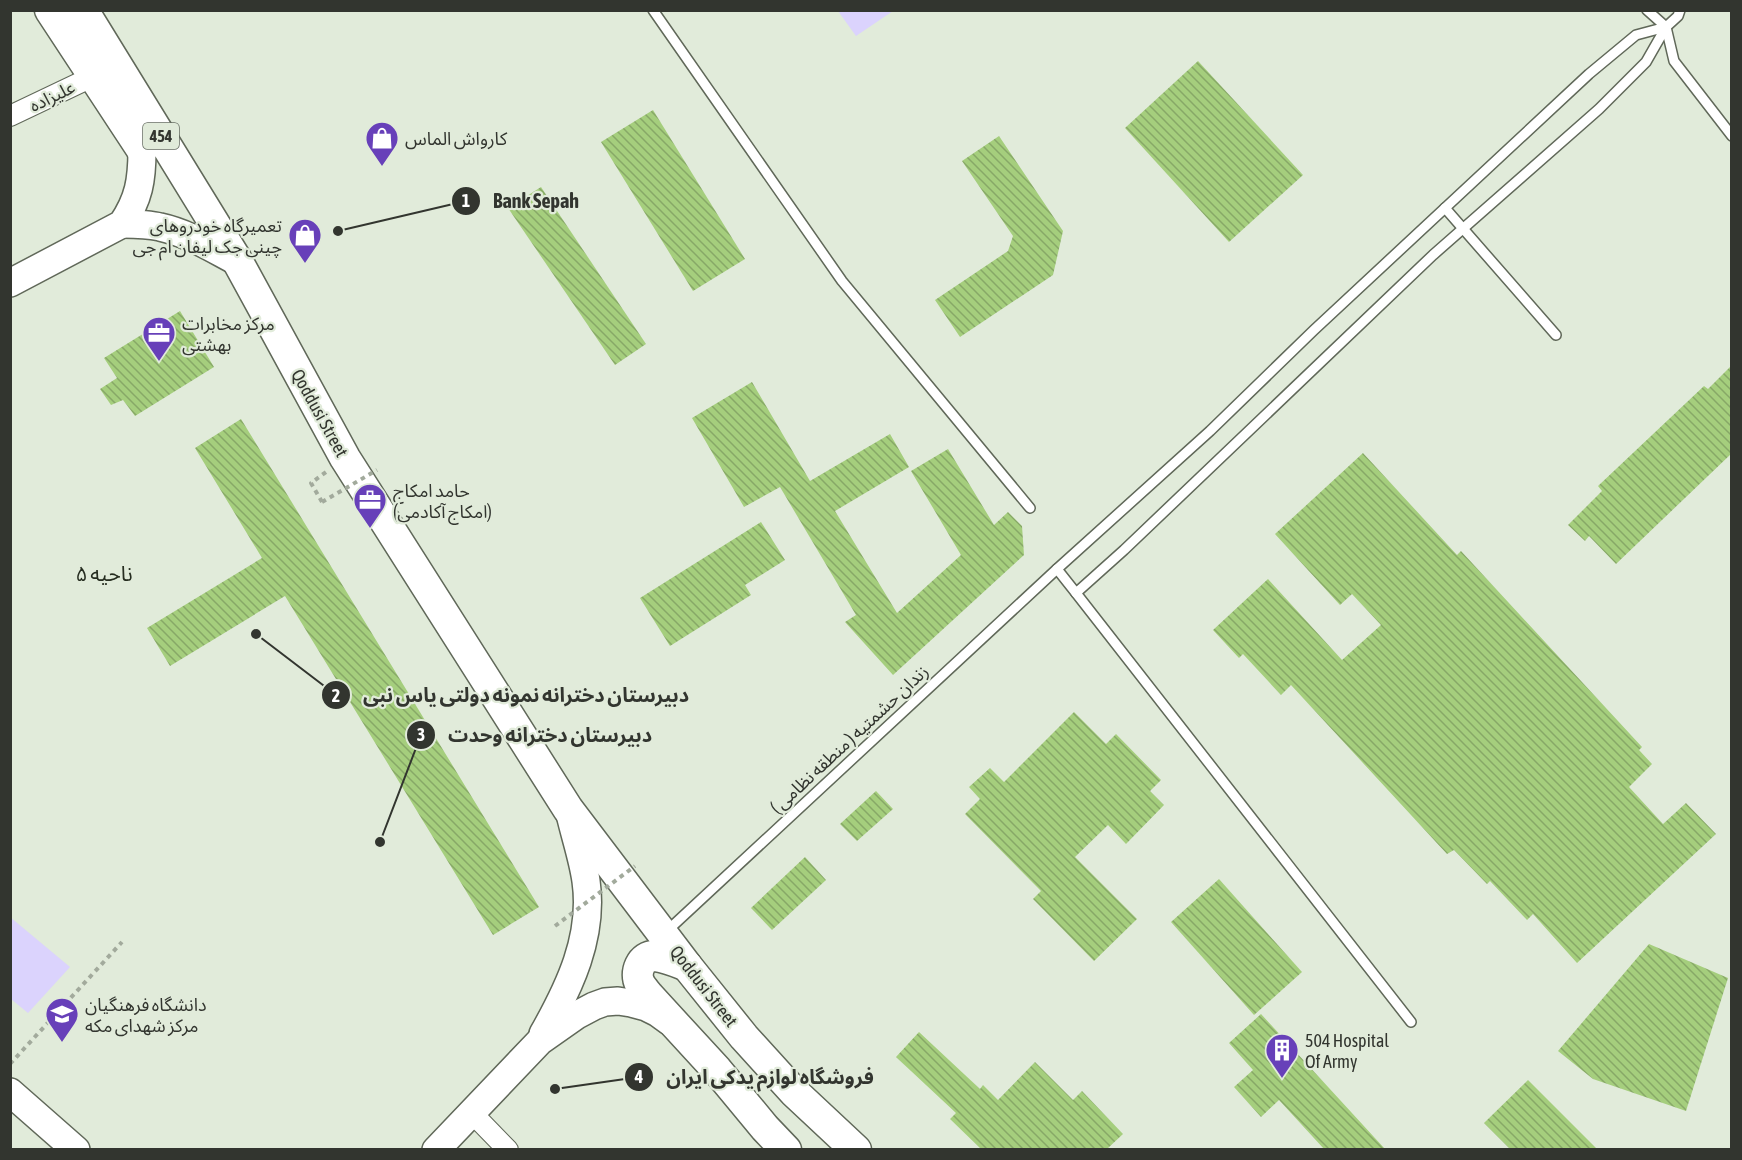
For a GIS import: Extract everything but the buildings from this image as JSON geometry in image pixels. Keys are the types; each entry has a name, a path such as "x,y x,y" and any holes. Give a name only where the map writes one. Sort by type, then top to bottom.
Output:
{"main road":[{"name":"454","path":"50,10 142,150"},
{"name":"Qoddusi Street","path":"86,13 238,262 345,458 568,809 687,966 744,1036 794,1092 856,1149"},
{"path":"122,224 139,191 142,150"},
{"path":"10,283 122,224 159,226 185,235 238,262"},
{"name":"Qoddusi Street","path":"540,1041 570,983 584,940 587,911 586,883 568,809"},
{"path":"687,966 652,955 640,964 639,982 765,1128 786,1149"},
{"path":"436,1149 540,1041 594,1006 605,1002 631,1003 646,1007 679,1029"},
{"path":"10,1092 76,1149"}],"street":[{"name":"علیزاده","path":"10,116 94,76"},
{"path":"472,1113 508,1149"}],"lane":[{"path":"653,10 842,280 1030,508"},
{"path":"1647,10 1665,27 1674,61 1731,136"},
{"path":"1076,593 1433,255 1599,109 1646,62 1665,27 1678,16 1680,10"},
{"name":"زندان حشمتیه ( منطقه نظامی )","path":"663,934 1210,430 1589,74 1636,35 1665,27"},
{"path":"1445,208 1556,334"},
{"path":"1057,569 1411,1022"}],"path":[{"path":"311,483 322,502 377,470"},
{"path":"555,926 635,866"},
{"path":"10,1064 122,942"}],"shaded area":[{"path":"838,11 893,11 856,36"},
{"path":"10,917 70,967 28,1013 11,999"}],"place":[{"name":"کارواش الماس","path":"382,167"},
{"name":"Bank Sepah","path":"338,231"},
{"name":"تعمیرگاه خودروهای چینی جک لیفان ام جی","path":"305,264"},
{"name":"مرکز مخابرات بهشتی","path":"159,362"},
{"name":"حامد امکاج (امکاج آکادمی)","path":"370,529"},
{"name":"دبیرستان دخترانه نمونه دولتی یاس نبی","path":"256,634"},
{"name":"دبیرستان دخترانه وحدت","path":"380,842"},
{"name":"دانشگاه فرهنگیان مرکز شهدای مکه","path":"62,1043"},
{"name":"504 Hospital Of Army","path":"1282,1079"},
{"name":"فروشگاه لوازم یدکی ایران","path":"555,1089"}],"district":[{"name":"ناحیه ۵","path":"104,573"}]}
